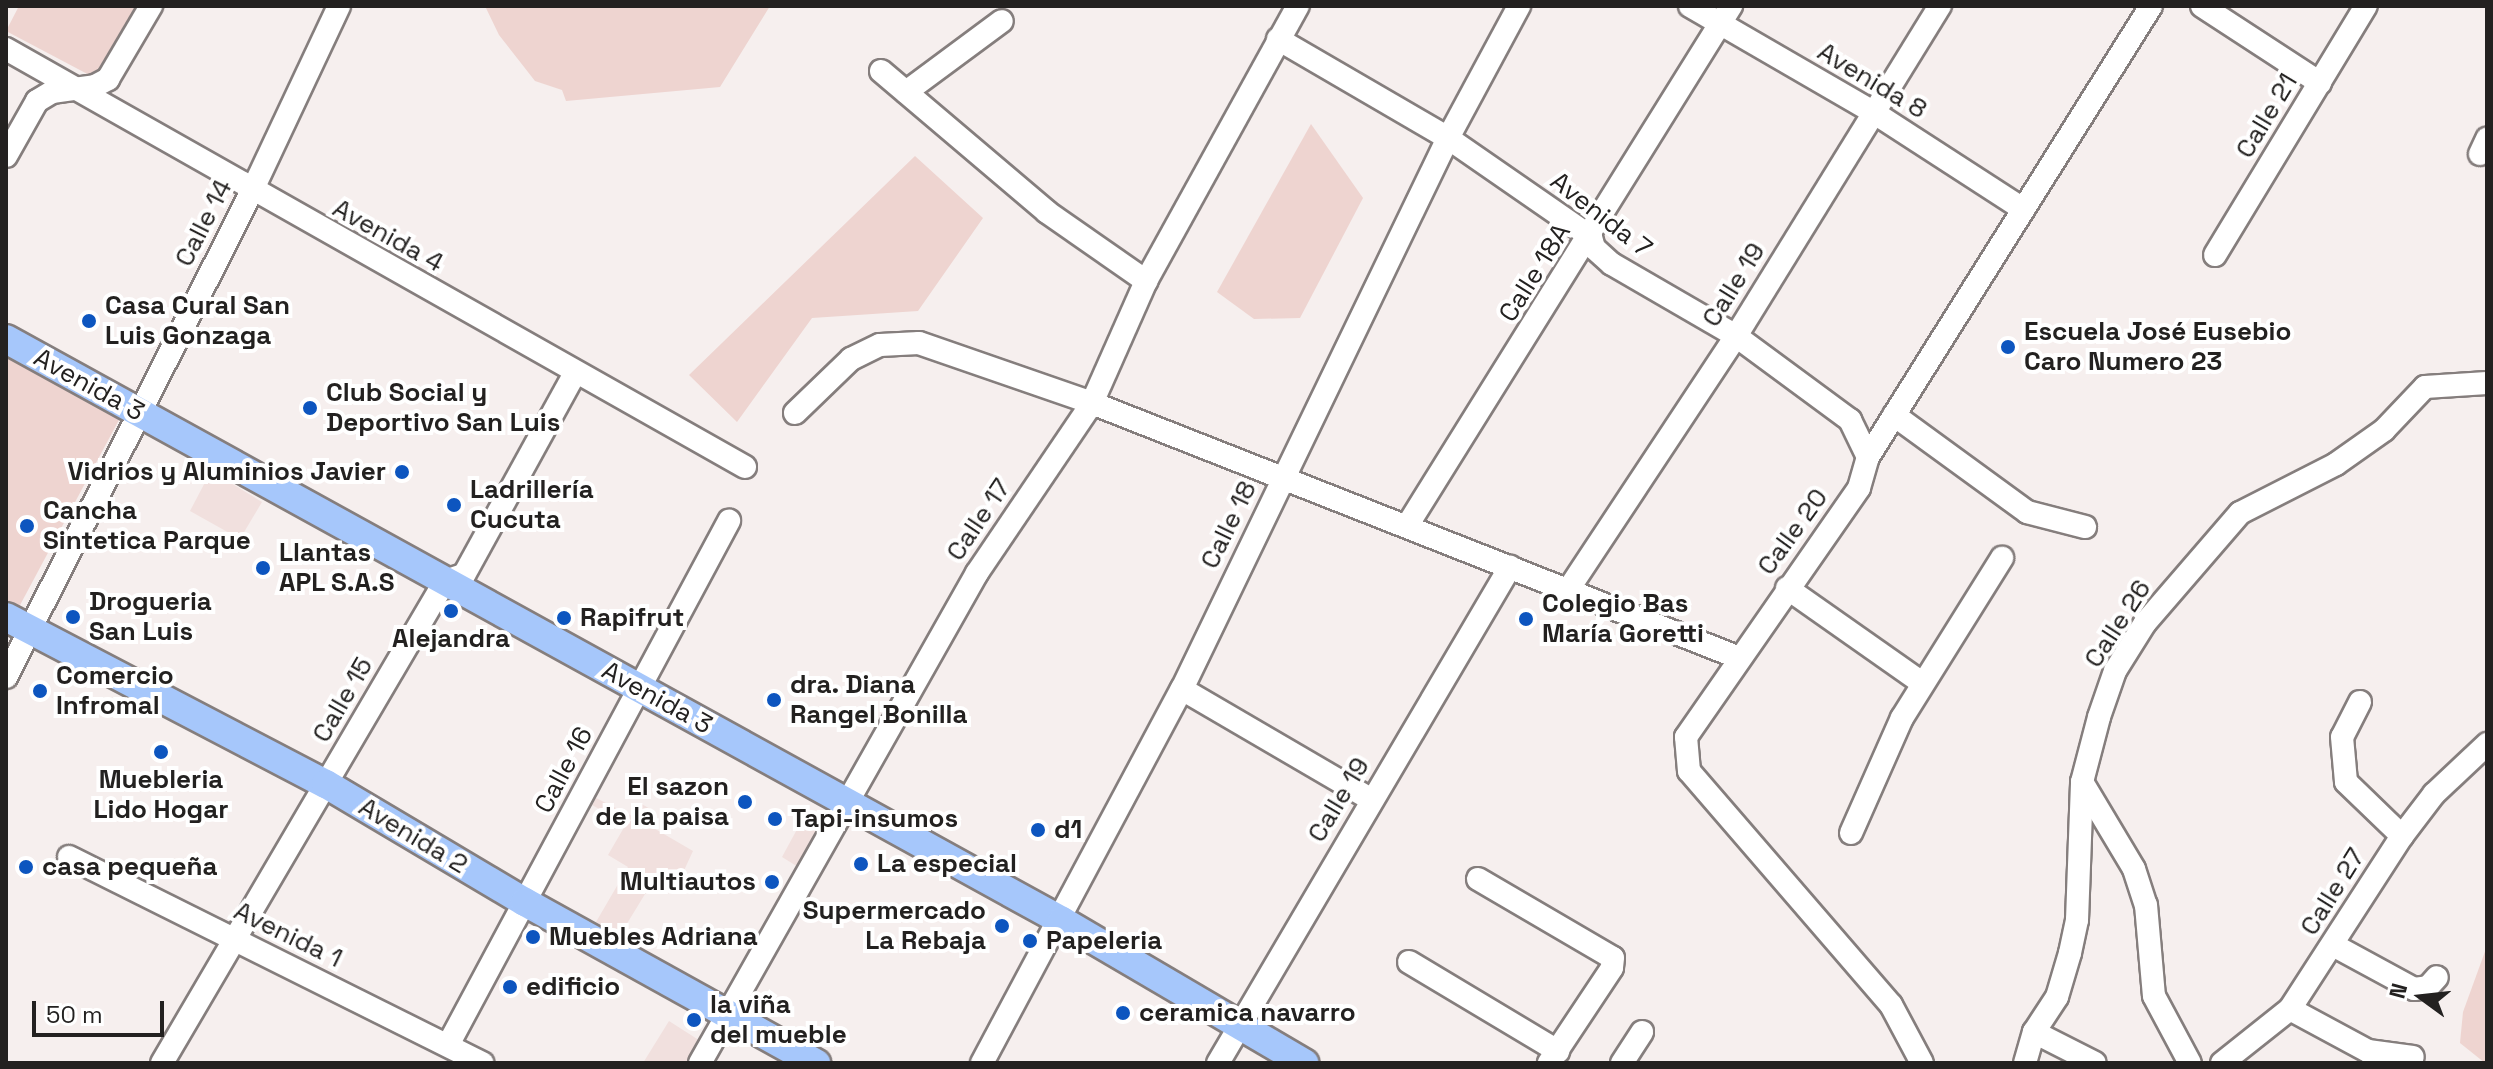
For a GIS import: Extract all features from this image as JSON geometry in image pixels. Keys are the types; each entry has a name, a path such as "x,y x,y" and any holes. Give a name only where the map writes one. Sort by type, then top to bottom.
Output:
{"main road":[{"name":"Avenida 3","path":"6,339 1062,921 1304,1063"},
{"name":"Avenida 2","path":"18,623 326,784 525,902 816,1063"}],"street":[{"path":"6,156 37,101 52,92 79,90 108,79 151,6"},
{"name":"Calle 14","path":"6,677 18,623 140,413 252,191 339,6"},
{"name":"Calle 17","path":"700,1063 977,573 1092,403 1146,281 1298,6"},
{"name":"Calle 18","path":"982,1063 1062,921 1182,689 1448,138 1519,6"},
{"name":"Avenida 8","path":"1690,6 1726,15 2023,209"},
{"name":"Calle 19","path":"1568,590 1736,336 1940,6"},
{"name":"Calle 20","path":"1922,1063 1910,1033 1891,1005 1689,771 1686,737 1737,657 1859,488 1868,457 2151,6"},
{"path":"2202,6 2320,83"},
{"name":"Calle 21","path":"2215,255 2366,6"},
{"name":"Calle 18A","path":"1407,526 1591,237 1726,15"},
{"path":"906,92 1002,21"},
{"name":"Avenida 7","path":"1278,39 1448,138 1591,237 1594,248 1612,264 1736,336 1850,420 1868,457"},
{"name":"Avenida 4","path":"6,49 252,191 745,467"},
{"path":"881,71 1047,212 1146,281"},
{"path":"795,413 851,359 880,345 919,343 1092,403 1737,657"},
{"name":"Calle 15","path":"162,1063 445,581 464,575 575,373"},
{"name":"Calle 26","path":"2025,1063 2034,1032 2057,997 2072,942 2082,782 2115,671 2145,623 2240,513 2336,464 2384,430 2425,387 2487,383"},
{"path":"1894,415 2027,512 2085,527"},
{"name":"Calle 16","path":"448,1045 729,521"},
{"path":"1851,833 1922,683 2002,558"},
{"name":"Calle 19","path":"1218,1063 1510,567"},
{"path":"1787,588 1922,683"},
{"path":"1182,689 1372,800"},
{"path":"2360,702 2342,737 2346,782 2402,836"},
{"name":"Calle 27","path":"2222,1063 2290,1009 2402,836 2434,794 2487,744"},
{"path":"2082,782 2134,869 2146,905 2154,996 2190,1063"},
{"name":"Avenida 1","path":"69,857 483,1063"},
{"path":"1409,962 1554,1057 1612,968 1613,958 1478,879"},
{"path":"2333,945 2414,989 2422,991 2437,977"},
{"path":"2290,1009 2368,1051 2413,1057"},
{"path":"1622,1063 1642,1032"},
{"path":"2034,1032 2095,1063"}],"shaded area":[{"path":"19,6 137,6 95,78 6,31"},
{"path":"485,6 770,6 720,87 566,101 562,90 535,81 499,35"},
{"path":"1311,124 1363,198 1300,318 1254,319 1217,292"},
{"path":"915,156 983,218 918,311 812,318 737,422 689,375"},
{"path":"6,356 120,418 19,607 6,600"},
{"path":"211,471 262,502 240,539 190,511"},
{"path":"596,798 632,816 640,803 652,810 645,823 693,851 674,892 653,881 620,935 596,922 628,867 608,855 626,824 592,805"},
{"path":"807,811 833,825 811,875 782,857"},
{"path":"2487,946 2485,1063 2460,1043 2463,1012"},
{"path":"669,1021 705,1044 694,1063 643,1063"}],"place":[{"name":"Casa Cural San Luis Gonzaga","path":"89,321"},
{"name":"Escuela José Eusebio Caro Numero 23","path":"2008,347"},
{"name":"Club Social y Deportivo San Luis","path":"310,408"},
{"name":"Vidrios y Aluminios Javier","path":"402,472"},
{"name":"Ladrillería Cucuta","path":"454,505"},
{"name":"Cancha Sintetica Parque","path":"27,526"},
{"name":"Llantas APL S.A.S","path":"263,568"},
{"name":"Alejandra","path":"451,611"},
{"name":"Drogueria San Luis","path":"73,617"},
{"name":"Rapifrut","path":"564,618"},
{"name":"Colegio Bas María Goretti","path":"1526,619"},
{"name":"Comercio Infromal","path":"40,691"},
{"name":"dra. Diana Rangel Bonilla","path":"774,700"},
{"name":"Muebleria Lido Hogar","path":"161,752"},
{"name":"El sazon de la paisa","path":"745,802"},
{"name":"Tapi-insumos","path":"775,819"},
{"name":"d1","path":"1038,830"},
{"name":"La especial","path":"861,864"},
{"name":"casa pequeña","path":"26,867"},
{"name":"Multiautos","path":"772,882"},
{"name":"Supermercado La Rebaja","path":"1002,926"},
{"name":"Muebles Adriana","path":"533,937"},
{"name":"Papeleria","path":"1030,941"},
{"name":"edificio","path":"510,987"},
{"name":"ceramica navarro","path":"1123,1013"},
{"name":"la viña del mueble","path":"694,1020"}]}
